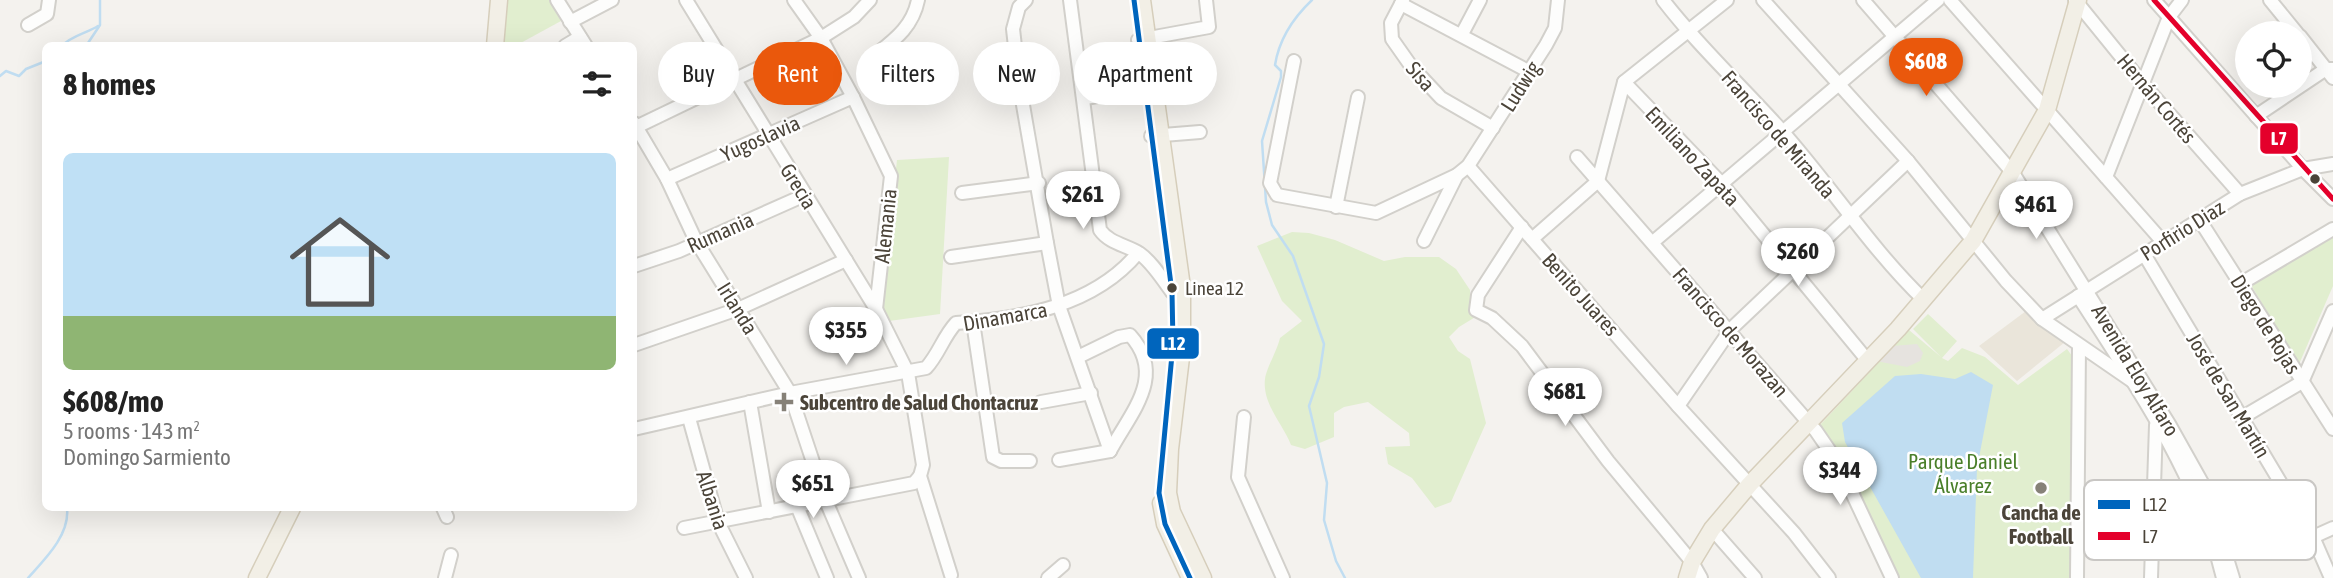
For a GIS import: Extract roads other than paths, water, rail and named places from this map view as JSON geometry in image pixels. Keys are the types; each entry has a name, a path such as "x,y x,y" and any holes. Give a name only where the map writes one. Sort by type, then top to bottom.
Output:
{"main road":[{"path":"495,42 499,0"},
{"path":"1134,0 1143,39"},
{"path":"1142,0 1143,42"},
{"path":"1688,564 1704,522 1865,358 1921,297 1969,237 2010,170 2043,106 2074,0"},
{"path":"1151,105 1177,293 1182,349 1170,449 1168,494 1172,512 1202,578"},
{"path":"1177,293 1159,494 1165,524 1190,578"},
{"path":"1677,578 1747,481"},
{"path":"257,578 290,511"}],"street":[{"path":"28,26 47,14 49,0"},
{"path":"557,0 583,41"},
{"path":"570,22 612,0"},
{"name":"Grecia","path":"686,0 712,42"},
{"name":"Alemania","path":"794,0 821,38 891,176 876,309"},
{"path":"739,76 821,38 854,17 870,0"},
{"path":"892,42 904,32 918,0"},
{"path":"1026,0 1019,7 1013,29 1023,109 1039,183 1047,243 1059,306 1110,451"},
{"path":"1070,0 1076,42"},
{"path":"1143,39 1209,27 1206,0"},
{"path":"1462,34 1480,0"},
{"name":"Ludwig","path":"1457,175 1468,166 1530,72 1555,28 1558,0"},
{"name":"Francisco de Miranda","path":"1663,0 1687,32 1783,132 1850,217 1921,297"},
{"path":"1532,239 1598,181 1624,82 1727,0"},
{"path":"1763,0 1908,161 1969,237 2042,319 2079,347 2150,393"},
{"name":"Avenida Eloy Alfaro","path":"1863,0 2010,170 2083,293 2130,381 2191,480"},
{"path":"1653,242 1938,0"},
{"path":"1950,0 2163,242"},
{"name":"Hernán Cortés","path":"2074,0 2240,194"},
{"path":"2154,0 2303,169 2333,199"},
{"path":"2106,177 2169,17 2182,0"},
{"path":"2270,0 2287,21"},
{"path":"1402,2 1530,72"},
{"name":"Sisa","path":"1402,2 1391,23 1392,39 1411,66 1441,98 1493,128"},
{"path":"2256,116 2331,72 2312,51"},
{"path":"1294,61 1270,183 1272,191 1277,195 1336,208 1376,213 1457,175"},
{"name":"Emiliano Zapata","path":"1624,82 1722,184 1865,358"},
{"name":"Grecia","path":"739,85 876,309 908,373 923,465 920,476 951,575"},
{"name":"Yugoslavia","path":"667,179 853,97"},
{"path":"1336,208 1358,97"},
{"path":"637,125 678,105"},
{"path":"1086,105 1100,230 1107,238 1138,253 1177,293"},
{"name":"Irlanda","path":"637,131 667,179 696,241 790,393 826,500 859,578"},
{"path":"1155,136 1200,132"},
{"name":"Francisco de Morazan","path":"1577,157 1731,329 1806,418 1838,463 1889,577"},
{"path":"1678,406 1731,329 1908,161"},
{"name":"Porfirio Diaz","path":"2042,319 2240,194 2303,169 2333,164"},
{"name":"Benito Juares","path":"1468,166 1747,481 1829,578"},
{"path":"1424,241 1457,175"},
{"path":"962,193 1039,183"},
{"name":"Rumania","path":"637,265 679,251 696,241 804,195"},
{"name":"Diego de Rojas","path":"2199,219 2333,429"},
{"path":"1521,227 1478,295 1476,310 1492,318 1522,346 1608,461 1701,578"},
{"path":"2240,284 2333,229"},
{"path":"951,257 1047,243"},
{"name":"Dinamarca","path":"637,428 790,393 926,368 937,357 944,335 956,323 1059,306 1109,282 1138,253"},
{"name":"José de San Martín","path":"2144,254 2280,480"},
{"path":"637,344 738,309 846,260"},
{"name":"Avenida Eloy Alfaro","path":"2083,293 2150,393 2200,480"},
{"path":"2243,417 2302,382 2333,311"},
{"path":"973,322 993,457 1001,461 1030,461"},
{"path":"1078,357 1119,337 1130,335 1137,342 1149,372 1145,386 1110,451"},
{"path":"2077,578 2079,347"},
{"path":"1041,402 1091,393"},
{"path":"750,402 769,512"},
{"name":"Albania","path":"689,418 718,522 746,578"},
{"path":"1244,418 1238,477 1283,578"},
{"path":"2154,480 2156,425"},
{"path":"1059,460 1110,451"},
{"path":"684,528 914,483 920,476"},
{"path":"797,506 827,578"},
{"path":"1712,529 1755,578"},
{"name":"José de San Martín","path":"2316,544 2331,578"},
{"path":"445,578 451,555"},
{"path":"2151,578 2152,560"},
{"name":"Avenida Eloy Alfaro","path":"2217,560 2223,578"},
{"name":"Avenida Eloy Alfaro","path":"2227,560 2232,578"},
{"path":"1048,578 1063,565"}],"water":[{"path":"1971,372 1993,385 1977,468 1973,578 1921,578 1845,442 1842,423 1895,376 1921,374 1955,379"}],"waterway":[{"path":"89,42 100,25 100,0"},
{"path":"1312,0 1293,21 1280,47 1275,65 1281,71 1281,77 1262,141 1266,202 1272,225 1293,256 1324,344 1319,377 1309,406 1327,483 1324,520 1336,561 1345,578"},
{"path":"67,42 98,26"},
{"path":"0,76 6,71 19,76 26,69 42,63"},
{"path":"28,578 49,555 60,537 65,528 67,511"}],"place":[{"name":"Linea 12","path":"1172,288"},
{"name":"Subcentro de Salud Chontacruz","path":"784,402"},
{"name":"Cancha de Football","path":"2041,488"}],"park label":[{"name":"Parque Daniel Álvarez","path":"1963,473"}]}
